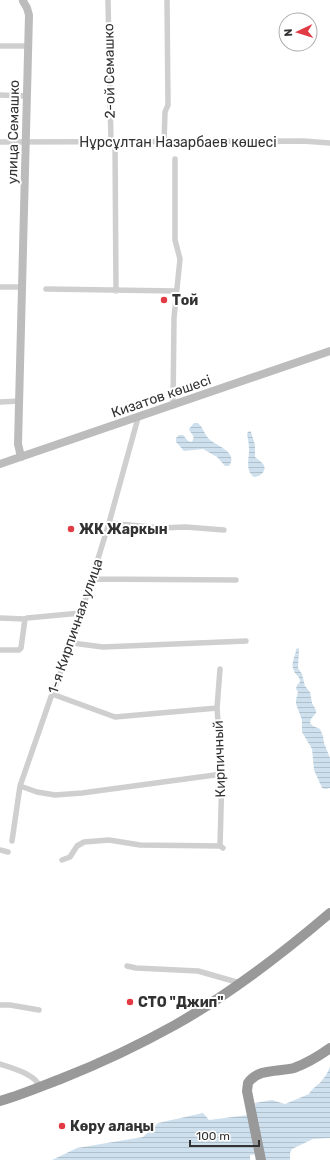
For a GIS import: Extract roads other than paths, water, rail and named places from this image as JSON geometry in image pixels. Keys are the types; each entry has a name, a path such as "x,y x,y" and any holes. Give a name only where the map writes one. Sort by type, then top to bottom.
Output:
{"highway":[{"path":"0,1102 96,1065 175,1025 207,1006 290,947 330,913"},
{"path":"261,1160 247,1084 255,1076 296,1067 313,1060 330,1048"}],"street":[{"name":"улица Семашко","path":"21,457 18,444 29,15 23,0"},
{"name":"2-ой Семашко","path":"108,0 116,291"},
{"path":"164,143 165,112 168,105 167,0"},
{"path":"0,46 28,46"},
{"path":"0,95 26,96"},
{"name":"Нұрсұлтан Назарбаев көшесі","path":"0,142 164,143 303,141 330,143"},
{"path":"173,406 176,291 180,259 175,240 175,159"},
{"path":"0,287 22,287"},
{"path":"46,288 116,291 176,291"},
{"name":"Кизатов көшесі","path":"0,464 330,351"},
{"path":"0,402 20,401"},
{"name":"1-я Кирпичная улица","path":"12,841 20,786 52,694 72,643 109,523 138,418"},
{"path":"109,523 160,528 186,527 224,530"},
{"path":"92,579 236,580"},
{"path":"0,618 25,619 81,613"},
{"path":"0,650 19,650 21,648 25,619"},
{"path":"72,643 108,647 246,641"},
{"name":"Кирпичный","path":"62,860 70,857 77,846 84,842 109,840 140,845 221,847 222,774 217,708 220,669"},
{"path":"52,694 115,717 217,708"},
{"path":"20,786 37,792 55,795 82,793 222,774"},
{"path":"0,850 8,852"},
{"path":"127,966 136,968 198,971 240,983"},
{"path":"0,1005 10,1005 39,1010"},
{"path":"0,1064 34,1078 40,1087"}],"water":[{"path":"194,423 198,423 201,426 212,442 229,453 231,461 229,466 225,466 217,457 203,449 184,451 176,442 176,438 179,435 183,435 188,441 192,442 193,436 189,429"},
{"path":"250,431 255,445 255,457 262,463 265,469 256,477 249,472 248,468 249,448 247,434"},
{"path":"299,648 298,668 302,674 305,686 310,692 312,703 316,710 316,713 311,719 310,723 320,729 330,758 330,788 326,789 322,788 314,770 312,749 302,732 302,720 296,704 298,692 296,689 300,682 294,670 293,663 296,649"},
{"path":"330,1067 330,1138 313,1139 292,1149 290,1153 290,1160 266,1160 264,1153 250,1155 250,1160 52,1160 77,1148 143,1137 158,1123 203,1113 209,1120 256,1114 255,1103 272,1100 285,1104 309,1094 324,1078"}],"place":[{"name":"Той","path":"164,300"},
{"name":"ЖК Жаркын","path":"71,529"},
{"name":"СТО \"Джип\"","path":"130,1002"},
{"name":"Көру алаңы","path":"62,1126"}]}
